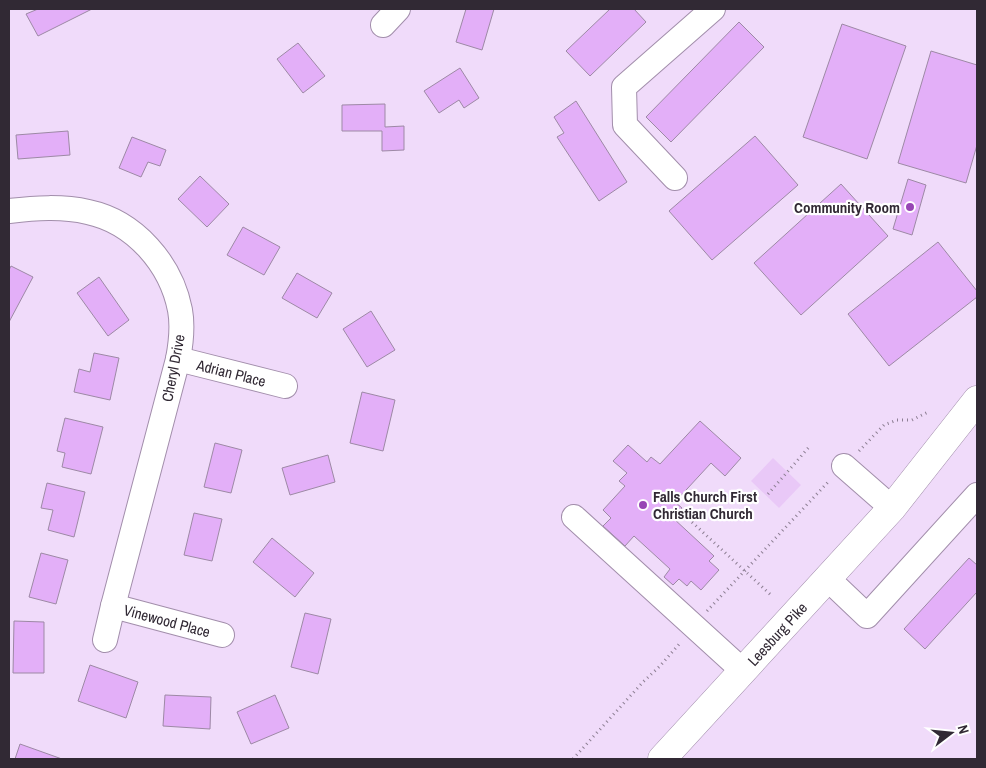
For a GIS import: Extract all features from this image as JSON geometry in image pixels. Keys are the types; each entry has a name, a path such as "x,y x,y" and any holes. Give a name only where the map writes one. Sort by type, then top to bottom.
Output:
{"main road":[{"name":"Leesburg Pike","path":"892,508 977,400"},
{"name":"Leesburg Pike","path":"662,759 892,508 977,427"}],"street":[{"path":"675,178 625,125 624,87 713,9"},
{"name":"Cheryl Drive","path":"9,211 34,208 66,208 90,212 114,221 148,247 161,263 174,290 180,310 181,328 178,359 112,606 105,640"},
{"name":"Adrian Place","path":"178,359 285,386"},
{"path":"844,466 892,508"},
{"path":"827,578 867,616 977,495"},
{"path":"574,517 742,670"},
{"name":"Vinewood Place","path":"112,606 222,634"}],"path":[{"path":"575,758 745,571 884,425 897,420 912,420 928,412"},
{"path":"768,494 810,446"},
{"path":"680,512 772,596"}],"shaded area":[{"path":"773,458 801,485 779,508 751,481"}],"building":[{"path":"38,9 92,9 38,36 26,14"},
{"path":"466,9 494,9 482,50 456,42"},
{"path":"610,9 634,9 646,22 590,76 566,51"},
{"path":"739,22 764,47 671,142 646,117"},
{"path":"842,24 906,46 867,159 803,137"},
{"path":"298,43 325,76 303,93 277,59"},
{"path":"931,51 977,65 977,145 966,183 898,163"},
{"path":"460,68 479,98 464,108 459,100 439,113 424,91"},
{"path":"576,101 627,182 599,201 557,137 564,133 554,117"},
{"path":"385,104 385,127 404,126 404,150 382,151 382,131 342,131 342,105"},
{"path":"68,131 70,155 18,159 16,135"},
{"path":"755,136 798,185 712,260 669,211"},
{"path":"132,137 166,150 160,166 148,162 141,177 119,168"},
{"path":"200,176 229,204 207,227 178,199"},
{"name":"Community Room","path":"908,179 926,185 912,235 893,229"},
{"path":"841,184 888,236 801,315 754,263"},
{"path":"243,227 280,247 264,275 227,255"},
{"path":"938,242 977,291 977,297 889,366 848,314"},
{"path":"11,266 33,277 9,322 9,270"},
{"path":"297,273 332,293 317,318 282,298"},
{"path":"99,277 129,320 108,336 77,293"},
{"path":"371,311 395,350 367,367 343,329"},
{"path":"94,353 119,358 110,400 74,392 79,369 90,372"},
{"path":"362,392 395,400 383,451 350,443"},
{"path":"65,418 103,427 91,474 62,467 65,453 57,451"},
{"name":"Falls Church First Christian Church","path":"700,421 741,458 725,476 711,463 675,502 682,508 673,518 714,556 709,561 719,570 701,590 691,581 687,586 679,579 673,585 664,577 670,569 634,536 625,546 603,526 611,518 603,510 625,486 619,481 627,473 613,461 628,445 647,462 651,457 660,464"},
{"path":"215,443 242,450 231,493 204,487"},
{"path":"328,455 335,482 290,495 282,468"},
{"path":"47,483 85,492 74,537 48,530 53,510 41,508"},
{"path":"194,513 222,519 212,561 184,555"},
{"path":"272,538 314,573 295,597 253,562"},
{"path":"41,553 68,560 56,604 29,597"},
{"path":"969,558 977,565 977,592 925,649 904,629"},
{"path":"305,613 331,619 318,674 291,667"},
{"path":"14,621 44,622 44,673 13,673"},
{"path":"90,665 138,682 126,718 78,701"},
{"path":"165,695 211,697 210,729 163,726"},
{"path":"275,695 289,728 251,744 237,712"},
{"path":"20,744 62,759 15,759"}],"place":[{"name":"Community Room","path":"910,207"},
{"name":"Falls Church First Christian Church","path":"643,505"}]}
